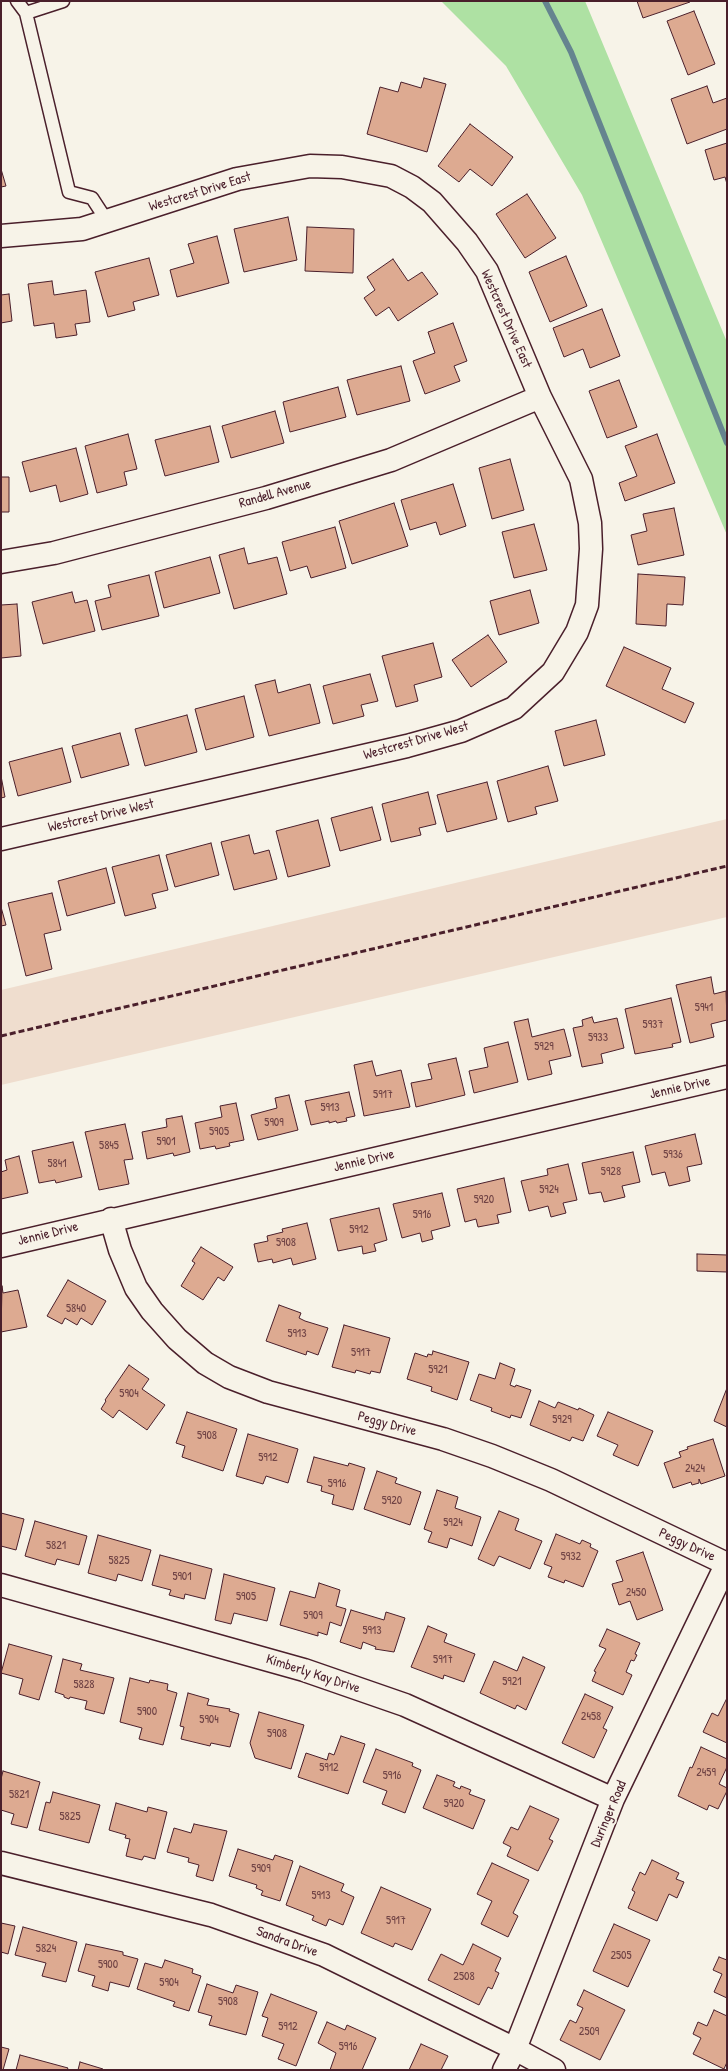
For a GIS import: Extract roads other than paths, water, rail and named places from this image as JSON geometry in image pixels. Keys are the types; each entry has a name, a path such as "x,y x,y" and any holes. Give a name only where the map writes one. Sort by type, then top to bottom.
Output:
{"street":[{"name":"Westcrest Drive East","path":"1,236 82,229 237,179 310,166 342,167 391,176 412,187 432,202 471,248 487,271 540,397"},
{"name":"Randell Avenue","path":"1,562 54,553 266,498 391,460 540,397"},
{"name":"Westcrest Drive West","path":"1,839 407,746 461,731 514,708 553,672 578,632 587,598 591,549 590,523 581,479 540,397"},
{"name":"Jennie Drive","path":"1,1246 111,1219 727,1077"},
{"name":"Peggy Drive","path":"111,1219 120,1250 136,1288 152,1311 177,1339 200,1358 229,1377 268,1392 442,1439 492,1456 551,1480 727,1563"},
{"name":"Duringer Road","path":"504,2070 515,2049 613,1799 727,1563"},
{"name":"Kimberly Kay Drive","path":"1,1585 304,1670 405,1705 613,1799"},
{"name":"Sandra Drive","path":"1,1863 211,1915 276,1937 324,1955 515,2049 554,2070"}],"lane":[{"path":"17,1 26,13 69,192 92,198 107,221"},
{"path":"26,13 63,1"}],"waterway":[{"path":"545,1 571,52 727,443"}],"railway":[{"path":"1,1036 727,866"}]}
